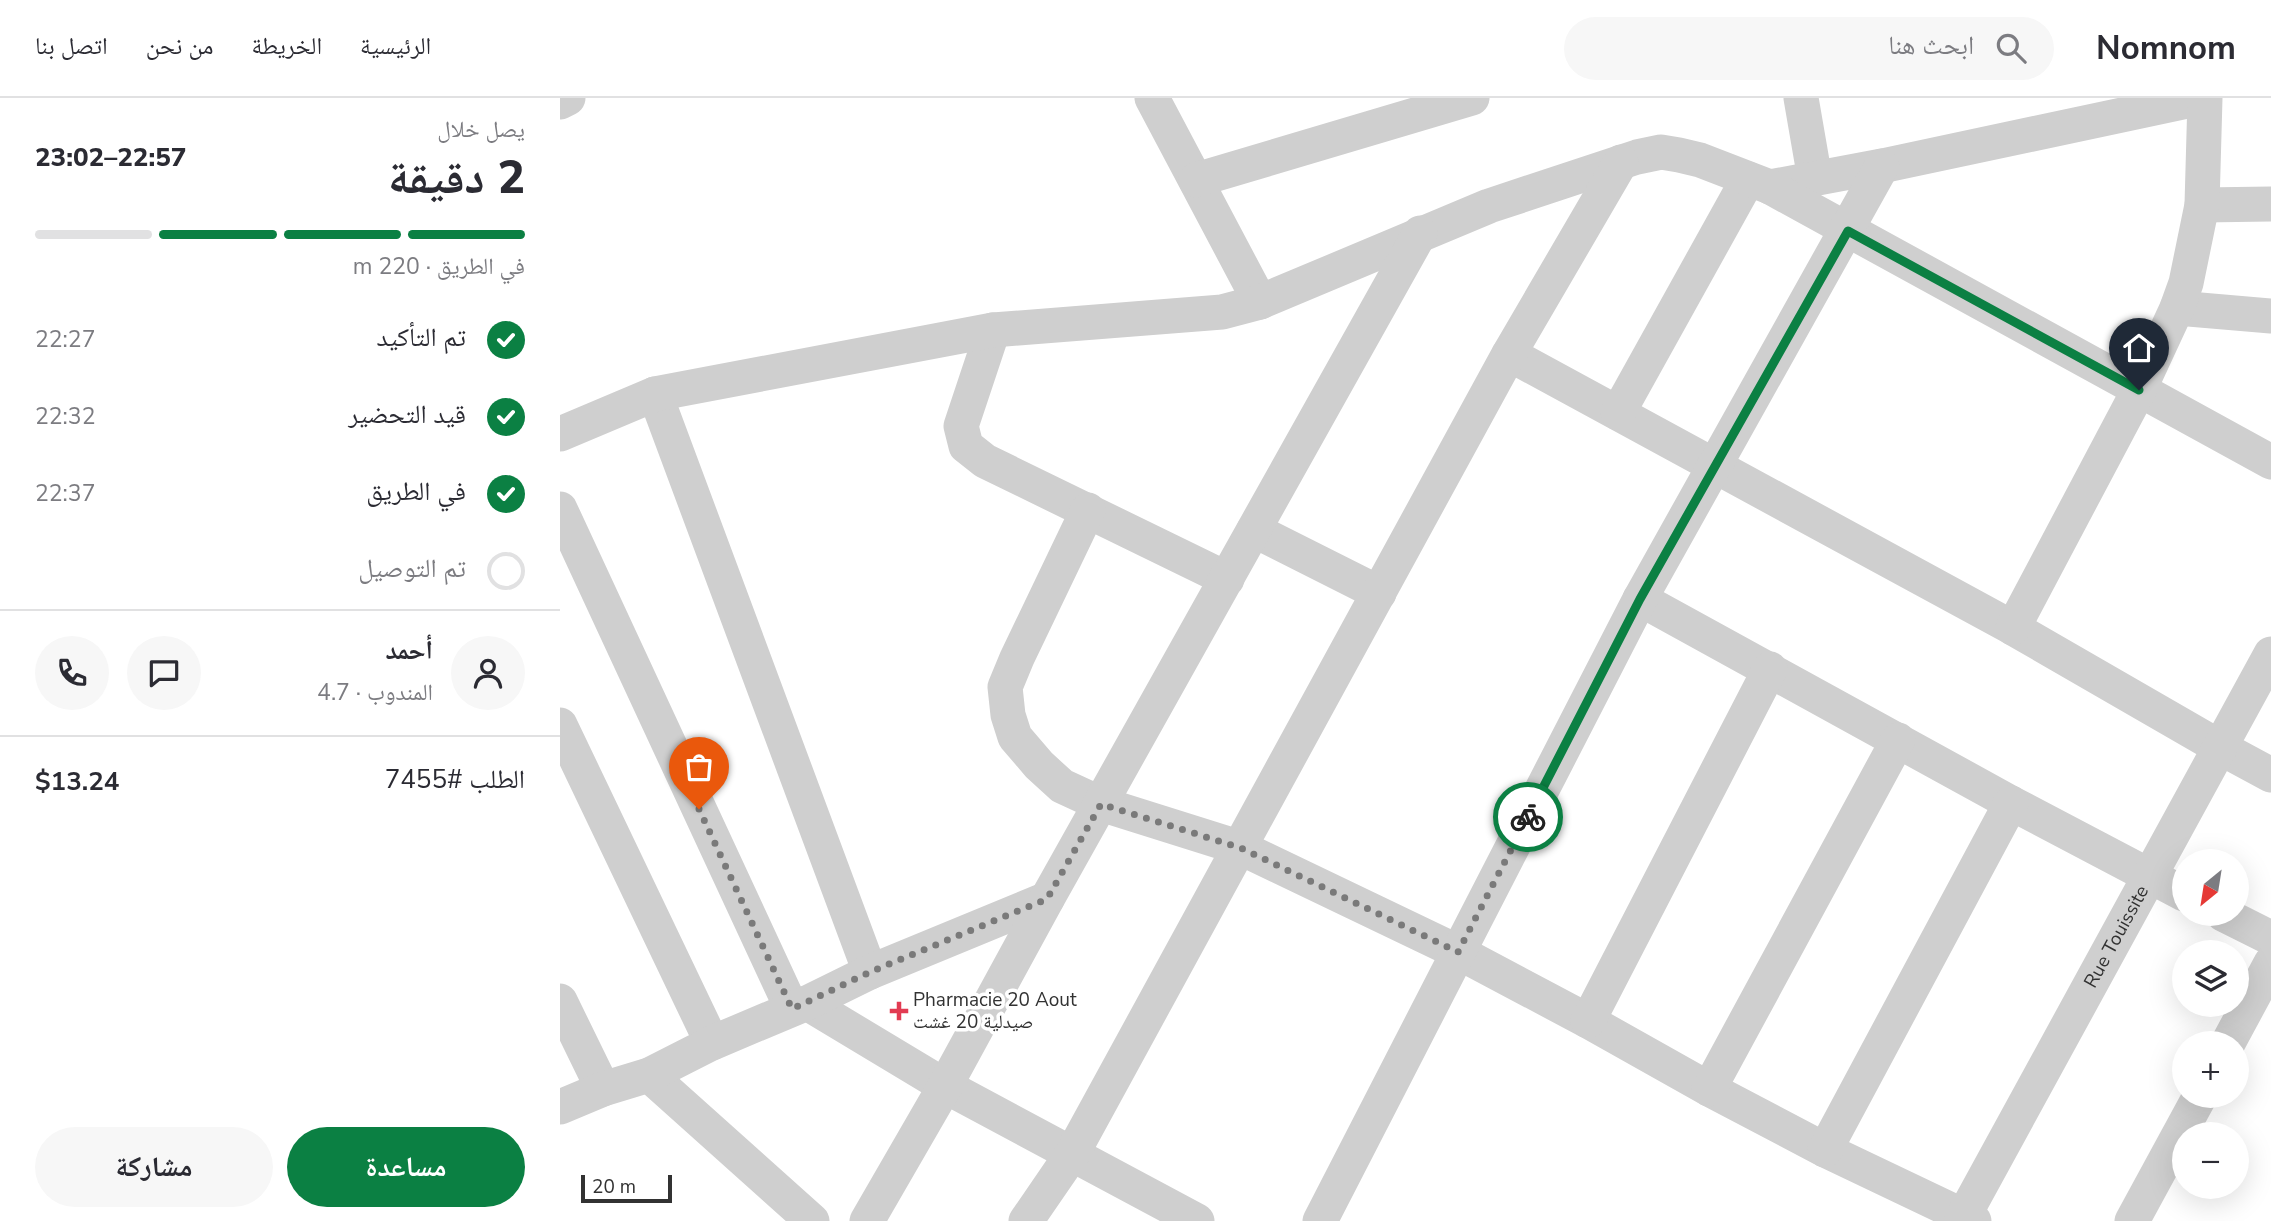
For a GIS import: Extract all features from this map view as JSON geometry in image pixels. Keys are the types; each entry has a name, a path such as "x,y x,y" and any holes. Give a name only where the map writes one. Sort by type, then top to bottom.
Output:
{"street":[{"path":"560,102 568,98"},
{"path":"1152,98 1261,302"},
{"path":"1196,180 1472,98"},
{"path":"1801,98 1815,179"},
{"path":"1759,183 1815,179 2204,98 2202,205 2186,283 2177,308 2139,390 2013,628"},
{"path":"560,434 655,394 993,330 1222,312 1261,302 1489,206 1620,162 1661,152 1700,160 1759,183 2271,462"},
{"path":"1026,1221 1072,1154 1509,354 1620,162"},
{"path":"1320,1221 1640,599 1882,166"},
{"path":"1618,412 1759,183"},
{"path":"2202,205 2271,204"},
{"path":"867,1221 945,1086 1420,233"},
{"path":"2177,308 2271,316"},
{"path":"993,330 961,426 965,446 985,461 1227,579"},
{"path":"1509,354 2013,628 2271,775"},
{"path":"655,394 870,972"},
{"path":"560,509 800,1006 1197,1221"},
{"path":"1087,510 1005,687 1008,715 1015,737 1062,786 1101,804 1241,848 1458,952 1825,1150 1966,1219"},
{"path":"1254,530 1379,593"},
{"path":"1640,599 2011,803 2172,888"},
{"name":"Rue Touissite","path":"1966,1219 2271,654"},
{"path":"1588,1021 1770,669"},
{"path":"560,725 712,1043"},
{"path":"1709,1089 1898,740"},
{"path":"1825,1150 2011,803"},
{"path":"560,1107 649,1075 712,1043 800,1006 870,972 1047,899"},
{"path":"2246,926 2271,939"},
{"path":"2234,1031 2271,963"},
{"path":"560,1001 604,1089"},
{"path":"649,1075 812,1221"},
{"path":"2132,1221 2193,1108"}],"way so far":[{"path":"699,809 792,1009 870,972 1047,899 1101,804 1241,848 1458,952 1528,817"}],"place":[{"name":"Pharmacie 20 Aout صيدلية 20 غشت","path":"899,1011"}],"route":[{"path":"1528,817 1640,599 1848,231 2139,390"}]}
